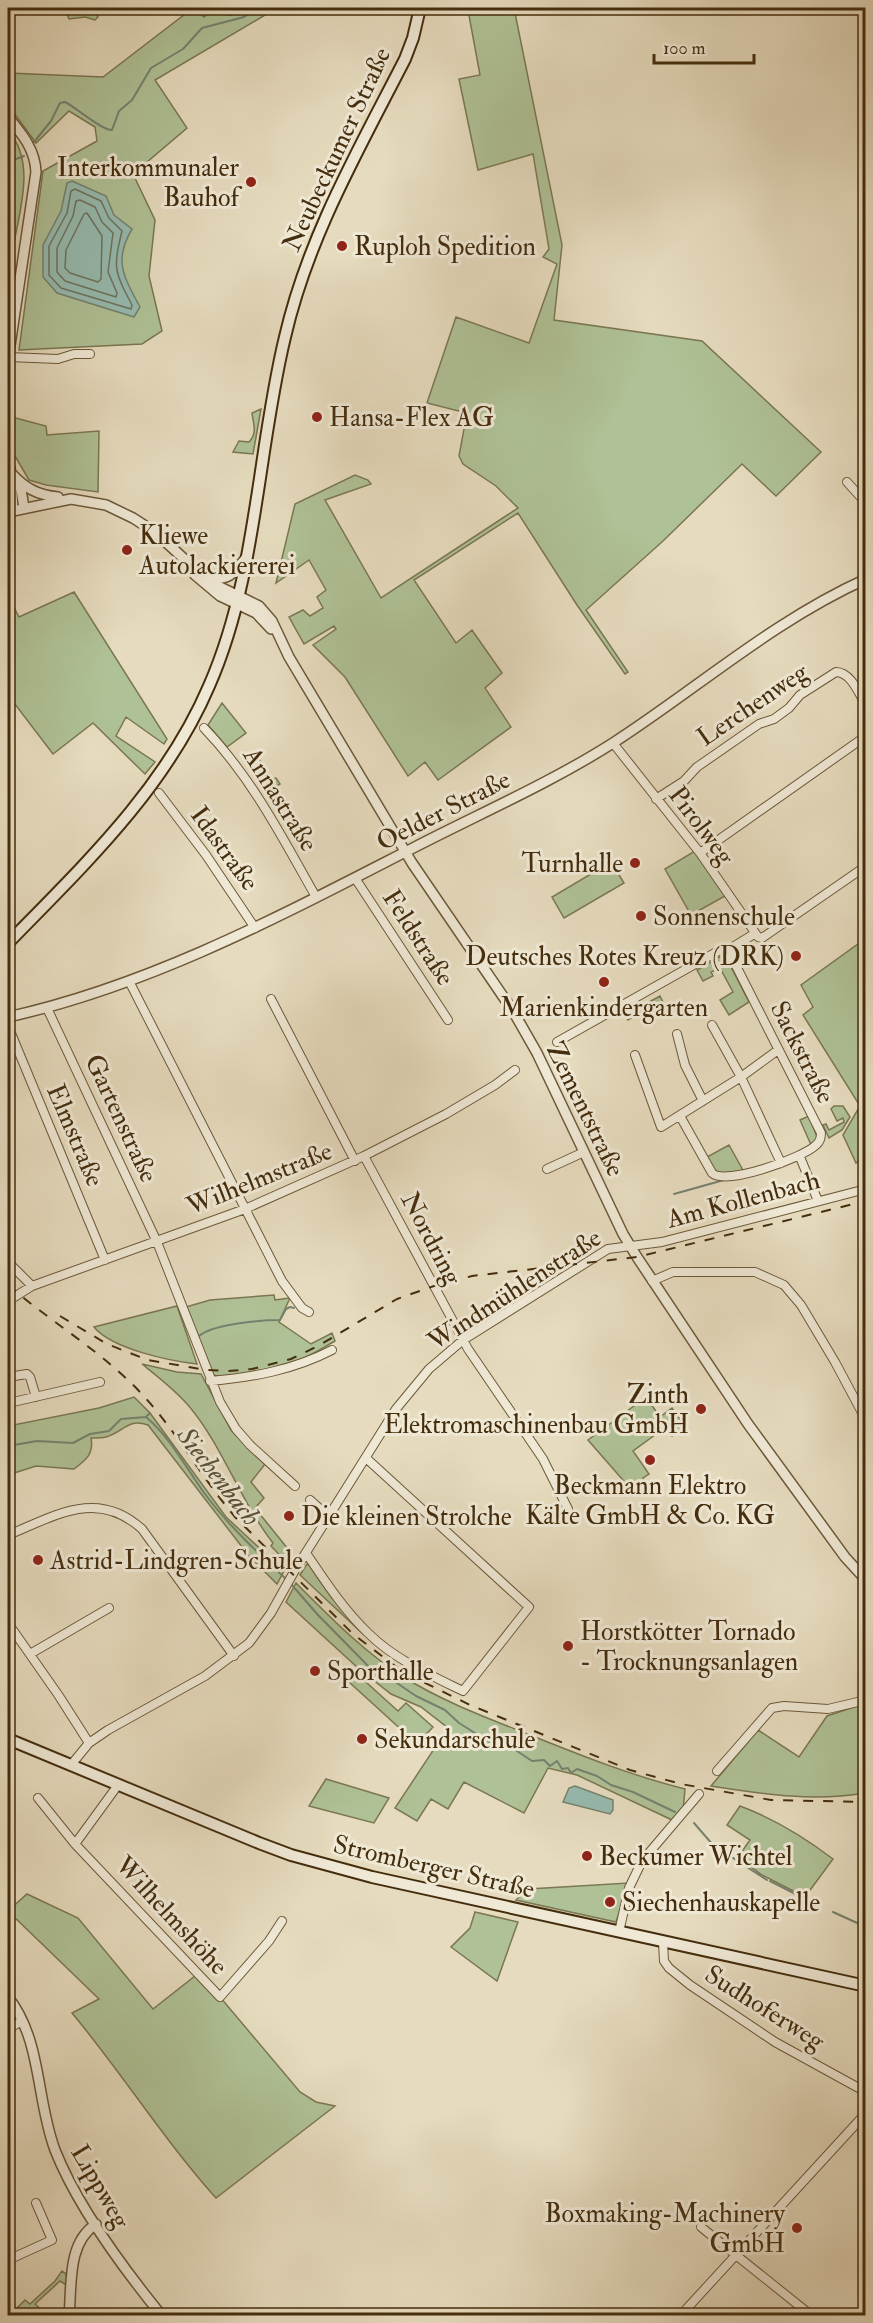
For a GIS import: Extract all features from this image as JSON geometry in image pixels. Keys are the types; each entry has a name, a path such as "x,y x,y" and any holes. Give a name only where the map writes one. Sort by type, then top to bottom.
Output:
{"main road":[{"name":"Neubeckumer Straße","path":"8,943 120,827 165,766 209,687 220,660 237,598 246,558 282,345 306,260 337,190 405,59 420,8"},
{"name":"Stromberger Straße","path":"8,1739 221,1828 320,1863 372,1877 866,1986"}],"street":[{"path":"8,117 30,147 36,172 8,358 58,359 74,354 90,354"},
{"path":"8,460 11,472 10,511"},
{"path":"11,472 20,483 42,495 71,499"},
{"path":"848,482 866,503"},
{"path":"20,483 24,508"},
{"name":"Zementstraße","path":"10,511 71,499 101,504 122,512 146,525 207,578 237,598 268,625 284,647 405,852 513,1011 537,1053 630,1245 652,1281 753,1432 845,1557 866,1580"},
{"name":"Zementstraße","path":"163,540 210,589 237,598"},
{"path":"207,578 221,580 226,578 246,558"},
{"name":"Oelder Straße","path":"8,1017 47,1008 129,981 221,944 550,779 613,743 782,624 828,596 866,579"},
{"name":"Lerchenweg","path":"656,799 684,782 697,767 759,724 774,719 789,708 800,695 836,672 842,672 848,676 866,705"},
{"name":"Annastraße","path":"204,728 229,754 249,781 316,897"},
{"path":"700,853 866,736"},
{"name":"Pirolweg","path":"613,743 700,853 754,934"},
{"name":"Idastraße","path":"159,793 206,855 255,928"},
{"path":"557,1042 720,950 728,950 754,934 762,938 866,867"},
{"name":"Feldstraße","path":"355,878 448,1020"},
{"name":"Sackstraße","path":"728,950 821,1133 819,1144 800,1157"},
{"path":"129,981 282,1281 302,1308 309,1312"},
{"path":"272,999 355,1161"},
{"name":"Gartenstraße","path":"47,1008 157,1242 210,1381 236,1429 295,1486"},
{"name":"Elmstraße","path":"8,1026 105,1260"},
{"path":"712,1026 741,1077 781,1163"},
{"path":"677,1034 685,1065 703,1101"},
{"path":"635,1054 661,1127 741,1077 778,1050"},
{"name":"Wilhelmstraße","path":"8,1301 32,1286 245,1209 355,1161 456,1108 515,1070"},
{"path":"680,1116 715,1176 722,1178 751,1172 800,1157 818,1201"},
{"path":"547,1169 584,1152"},
{"name":"Nordring","path":"364,1156 463,1340 543,1459 568,1509"},
{"name":"Am Kollenbach","path":"630,1245 662,1242 866,1189"},
{"name":"Windmühlenstraße","path":"71,1765 89,1743 108,1730 184,1689 234,1656 249,1643 262,1628 288,1582 412,1386 429,1369 463,1340 601,1252 630,1245"},
{"path":"8,1262 32,1286"},
{"path":"652,1281 673,1272 754,1272 772,1278 788,1288 835,1362 866,1420"},
{"path":"210,1381 264,1376 304,1364 332,1350"},
{"path":"8,1377 27,1374 36,1397"},
{"path":"13,1402 100,1382"},
{"path":"306,1553 332,1593 369,1634 414,1667 462,1691 530,1607 366,1458"},
{"path":"310,1500 329,1517"},
{"path":"8,1535 81,1508 94,1506 125,1515 142,1529 234,1656"},
{"path":"30,1654 109,1608"},
{"path":"8,1623 89,1743"},
{"path":"717,1771 772,1708 784,1706 828,1709 866,1700"},
{"path":"75,1844 118,1785"},
{"path":"619,1932 629,1888 642,1861 699,1794"},
{"name":"Wilhelmshöhe","path":"38,1798 75,1844 220,1997 269,1941 282,1921"},
{"name":"Sudhoferweg","path":"663,1942 664,1961 690,1985 775,2042 866,2092"},
{"name":"Lippweg","path":"8,1997 22,2021 32,2048 54,2147 69,2181 96,2224 162,2316"},
{"path":"8,2029 22,2021"},
{"path":"680,2316 866,2113"},
{"path":"8,2260 52,2240 36,2203"},
{"path":"69,2316 77,2246 84,2233 96,2224"},
{"path":"701,2227 812,2316"}],"green space":[{"path":"73,8 85,14 95,13 98,17 95,20 85,17 69,19 66,12"},
{"path":"193,8 204,17 210,13 231,15 248,8 277,8 155,80 187,128 133,174 155,220 149,276 162,331 142,344 19,350 43,171 97,141 95,127 69,111 36,143 8,105 8,73 103,77"},
{"path":"505,8 514,8 562,245 554,320 702,341 821,452 776,496 742,464 663,541 586,610 628,672 625,674 518,513 414,580 456,643 472,630 502,673 485,688 511,727 438,780 425,762 408,776 345,677 313,645 336,629 334,626 304,644 289,617 303,610 310,616 323,608 317,597 326,590 309,560 276,583 295,504 355,475 368,480 371,484 325,500 381,598 518,508 496,486 463,464 459,456 467,413 427,403 456,317 529,343 557,264 543,257 549,249 533,154 478,170 459,79 480,75 468,10 505,10"},
{"path":"8,130 22,156 24,186 13,248 8,254 8,149 13,145 8,138"},
{"path":"261,409 253,454 233,452 239,441 249,442 252,439 254,428 252,413"},
{"path":"8,416 46,426 47,435 99,431 98,492 46,485 29,480 8,444"},
{"path":"74,592 167,739 164,744 126,717 116,736 155,762 145,774 93,723 53,754 8,695 8,596 19,617"},
{"path":"222,703 246,733 227,747 208,725"},
{"path":"259,759 272,779 276,778 280,784 267,792 250,764"},
{"path":"695,851 725,896 691,915 665,869"},
{"path":"611,862 624,883 564,918 552,897"},
{"path":"865,939 866,1154 856,1163 843,1135 860,1106 803,1015 813,1007 801,985"},
{"path":"719,957 729,963 749,1002 729,1015 720,1000 733,992 720,968 711,972 713,976 703,981 697,970"},
{"path":"660,996 667,1010 664,1011 659,1002 628,1020 623,1011 628,1007 631,1012"},
{"path":"834,1106 843,1106 850,1117 842,1130 829,1138 823,1125 826,1124 829,1130 844,1122 843,1118 837,1121 831,1109"},
{"path":"809,1116 817,1137 817,1141 811,1145 800,1120"},
{"path":"729,1145 744,1172 721,1174 714,1169 707,1157"},
{"path":"274,1295 275,1300 290,1298 279,1322 311,1344 332,1333 335,1341 302,1359 269,1370 228,1377 210,1373 186,1307 210,1300"},
{"path":"177,1306 197,1364 157,1357 127,1348 102,1335 94,1327"},
{"path":"142,1364 177,1372 201,1374 231,1430 265,1464 251,1482 264,1498 255,1508 292,1554 288,1564 271,1546 273,1543 261,1527 200,1421 166,1383"},
{"path":"134,1397 150,1413 226,1517 284,1571 277,1584 249,1556 148,1425 130,1424 112,1435 91,1438 92,1444 88,1456 74,1469 36,1466 8,1475 8,1426 99,1408"},
{"path":"646,1397 660,1417 672,1408 685,1426 672,1436 666,1427 633,1451 649,1474 643,1478 648,1486 636,1495 588,1440"},
{"path":"307,1564 347,1613 391,1654 363,1634 300,1575"},
{"path":"296,1583 360,1644 402,1676 467,1709 572,1752 685,1789 683,1811 672,1820 577,1775 548,1768 524,1813 464,1782 448,1809 431,1799 417,1821 395,1808 448,1728 421,1707 391,1694 358,1668 286,1602"},
{"path":"357,1674 398,1711 406,1703 433,1727 417,1744 349,1682"},
{"path":"863,1704 866,1714 865,1793 807,1797 711,1786 758,1730 799,1757 827,1716"},
{"path":"326,1779 389,1798 374,1823 309,1806"},
{"path":"740,1806 789,1829 833,1859 805,1897 762,1875 738,1857 750,1840 727,1825"},
{"path":"629,1883 616,1922 516,1900 528,1889"},
{"path":"27,1894 78,1918 153,2009 195,1976 220,1997 300,2092 316,2102 335,2106 216,2198 72,2013 99,1999 8,1911"},
{"path":"475,1912 518,1922 497,1981 451,1947 470,1928"},
{"path":"62,2271 66,2274 68,2286 60,2281 35,2304 47,2315 11,2314 25,2300 30,2304 55,2281"}],"water":[{"path":"212,8 248,8 231,15 210,13"},
{"path":"72,181 106,196 114,215 132,229 126,240 122,260 125,278 140,307 134,317 57,293 43,277 43,245 61,211 67,183"},
{"path":"575,1786 613,1800 613,1810 610,1814 563,1802 569,1788"}],"waterway":[{"path":"34,142 51,121 60,103 65,102 112,130 119,111 132,100 151,68 183,49 202,28 244,17 259,8"},
{"path":"8,168 8,162 24,156"},
{"path":"674,1194 724,1180"},
{"path":"199,1336 215,1328 280,1320 286,1309 294,1308"},
{"path":"8,1446 37,1441 73,1443 90,1434 109,1431 121,1419 146,1417 150,1413"},
{"name":"Siechenbach","path":"146,1417 171,1444 223,1517 287,1580"},
{"name":"Siechenbach","path":"291,1584 378,1676 391,1679 416,1696 445,1710 459,1723 504,1749 514,1749 532,1761 544,1760 550,1766 557,1761 562,1769 568,1768 571,1773 577,1769 597,1776 611,1785 633,1792 675,1812"},
{"name":"Siechenbach","path":"694,1823 713,1845 767,1880"},
{"name":"Siechenbach","path":"770,1881 819,1906"},
{"name":"Siechenbach","path":"833,1912 866,1927"}],"railway":[{"path":"60,1316 107,1344 148,1360 206,1370 252,1369 291,1359 318,1346 397,1299 434,1286 472,1276 637,1257 866,1201"},
{"path":"8,1285 125,1377 165,1422 235,1517 353,1634 403,1672 470,1705 630,1770 681,1784 771,1800 866,1802"}],"place":[{"name":"Interkommunaler Bauhof","path":"251,182"},
{"name":"Ruploh Spedition","path":"342,246"},
{"name":"Hansa-Flex AG","path":"317,417"},
{"name":"Kliewe Autolackiererei","path":"127,550"},
{"name":"Turnhalle","path":"635,863"},
{"name":"Sonnenschule","path":"641,916"},
{"name":"Deutsches Rotes Kreuz (DRK)","path":"796,956"},
{"name":"Marienkindergarten","path":"604,982"},
{"name":"Zinth Elektromaschinenbau GmbH","path":"701,1409"},
{"name":"Beckmann Elektro Kälte GmbH & Co. KG","path":"650,1460"},
{"name":"Die kleinen Strolche","path":"289,1516"},
{"name":"Astrid-Lindgren-Schule","path":"38,1560"},
{"name":"Horstkötter Tornado - Trocknungsanlagen","path":"568,1646"},
{"name":"Sporthalle","path":"315,1671"},
{"name":"Sekundarschule","path":"362,1739"},
{"name":"Beckumer Wichtel","path":"587,1856"},
{"name":"Siechenhauskapelle","path":"610,1902"},
{"name":"Boxmaking-Machinery GmbH","path":"797,2228"}]}
